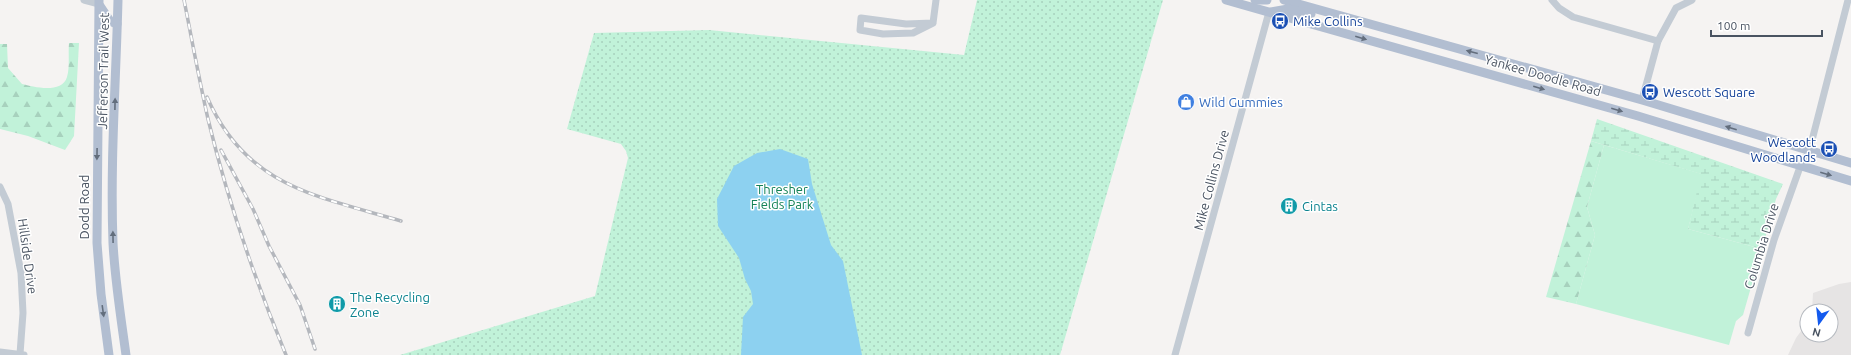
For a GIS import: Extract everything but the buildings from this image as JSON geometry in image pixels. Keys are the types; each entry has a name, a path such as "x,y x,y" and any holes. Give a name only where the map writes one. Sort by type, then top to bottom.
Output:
{"main road":[{"name":"Jefferson Trail West","path":"118,0 114,143 114,244 117,293 126,355"},
{"name":"Yankee Doodle Road","path":"1226,0 1638,116 1800,167 1851,181"},
{"path":"1255,0 1268,0"},
{"name":"Yankee Doodle Road","path":"1284,0 1642,100 1851,164"},
{"path":"99,2 110,21 118,24"},
{"name":"Jefferson Trail West","path":"99,2 99,59"},
{"path":"1269,12 1288,9 1381,32 1413,36"},
{"name":"Dodd Road","path":"99,59 97,243 101,294 109,355"}],"street":[{"path":"84,0 99,2"},
{"path":"933,23 936,0"},
{"path":"1552,0 1559,8 1573,17 1658,41"},
{"path":"1642,100 1658,41 1676,8 1692,0"},
{"name":"Columbia Drive","path":"1748,333 1774,240 1800,167 1809,152 1848,0"},
{"name":"Mike Collins Drive","path":"1175,355 1269,12"},
{"path":"861,18 906,24 933,23 913,33 883,34 860,30 861,18"},
{"name":"Hillside Drive","path":"0,187 8,204 21,273 23,313 22,355"},
{"path":"0,352 22,355"}],"shaded area":[{"path":"1851,282 1851,355 1788,355 1799,334 1799,343 1839,343 1839,303 1812,303 1813,293 1839,284"}],"green space":[{"name":"Thresher Fields Park","path":"977,0 1163,0 1060,355 400,355 595,296 628,158 626,151 621,144 567,129 594,33 709,30 964,55"},
{"path":"69,43 79,43 74,136 65,150 28,136 0,129 0,44 7,44 8,68 22,84 33,87 47,88 60,86 67,77"},
{"path":"1597,119 1783,184 1776,199 1762,249 1688,229 1701,174 1591,141"},
{"path":"1591,141 1604,145 1587,207 1595,235 1576,304 1546,297"},
{"path":"1604,145 1702,174 1688,229 1762,249 1743,315 1736,321 1729,345 1576,304 1595,235 1587,207"}],"water":[{"path":"780,149 808,159 812,184 831,245 843,261 862,355 741,355 743,317 753,304 751,291 745,279 739,258 718,226 717,199 734,166 757,153"}],"railway":[{"path":"184,0 208,119 224,179 263,298 286,355"},
{"path":"207,97 223,127 242,151 263,169 287,183 313,195 401,221"},
{"path":"221,150 253,209 269,246 300,305 315,349"}],"place":[{"name":"Mike Collins","path":"1280,21"},
{"name":"Wescott Square","path":"1650,92"},
{"name":"Wild Gummies","path":"1186,102"},
{"name":"Wescott Woodlands","path":"1829,149"},
{"name":"Cintas","path":"1289,206"},
{"name":"The Recycling Zone","path":"337,304"}]}
